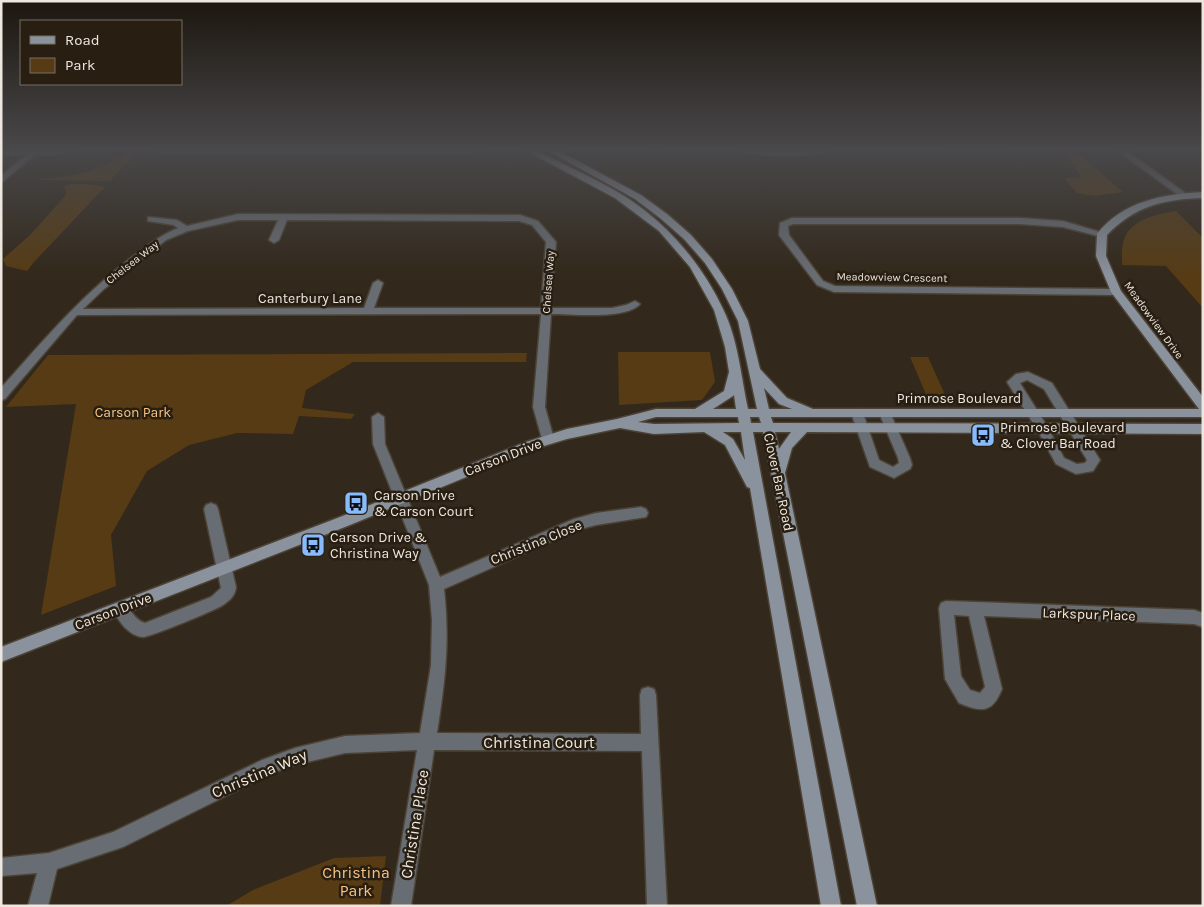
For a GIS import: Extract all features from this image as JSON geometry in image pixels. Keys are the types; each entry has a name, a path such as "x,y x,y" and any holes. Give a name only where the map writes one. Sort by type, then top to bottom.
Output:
{"main road":[{"name":"Clover Bar Road","path":"609,191 662,229 694,266 719,310 734,368 746,428 832,906"},
{"name":"Clover Bar Road","path":"630,191 686,235 718,273 733,297 743,321 779,476 868,906"},
{"path":"1102,234 1112,223 1130,210 1157,200 1203,195"},
{"name":"Meadowview Drive","path":"1102,234 1101,256 1116,292 1203,406"},
{"path":"698,412 729,394 734,368"},
{"path":"755,370 784,401 818,413"},
{"name":"Carson Drive","path":"1,655 226,568 548,439 656,414 698,412 764,413"},
{"name":"Primrose Boulevard","path":"764,413 1203,413"},
{"name":"Carson Drive","path":"617,424 654,429 706,427 767,428"},
{"path":"706,427 729,442 757,491"},
{"path":"767,428 1203,429"},
{"path":"779,476 784,447 790,439 803,429"}],"street":[{"path":"1178,191 1184,196"},
{"name":"Chelsea Way","path":"1,396 74,312 100,287 163,238 185,229 238,217 520,218 535,223 551,242 539,407 548,439"},
{"path":"274,240 284,217"},
{"path":"151,219 176,223 185,229"},
{"name":"Meadowview Crescent","path":"1102,234 1063,224 1020,221 792,222 783,225 784,235 820,283 834,289 1116,292"},
{"path":"368,312 378,283"},
{"name":"Canterbury Lane","path":"74,312 612,311 629,308 635,304"},
{"name":"Primrose Boulevard","path":"1020,376 1037,379 1048,386 1064,414 1094,460 1089,467 1076,470 1060,461 1043,429 1013,382 1020,376"},
{"name":"Primrose Boulevard","path":"857,413 874,463 894,473 906,465 903,452 885,413"},
{"path":"378,416 379,444 436,585 440,620 439,665 428,742"},
{"path":"120,609 139,630 151,629 216,602 223,597 229,587 211,509"},
{"name":"Christina Close","path":"436,585 574,525 596,519 641,513"},
{"name":"Larkspur Place","path":"975,610 994,689 983,702 965,698 953,679 946,608 1194,617 1203,620"},
{"path":"648,695 657,906"},
{"name":"Christina Way","path":"1,867 49,862 116,840 268,766 298,754 320,748 359,742 428,742"},
{"name":"Christina Court","path":"428,742 650,743"},
{"name":"Christina Place","path":"401,906 428,742"},
{"path":"38,906 49,862"}],"green space":[{"path":"101,191 27,271 6,266 3,259 31,234 65,196 66,192"},
{"path":"1076,191 1123,192 1093,196"},
{"path":"1176,211 1203,238 1203,308 1166,266 1122,265 1124,240 1134,225 1147,218"},
{"path":"618,352 710,352 715,382 702,400 619,405"},
{"name":"Carson Park","path":"527,353 526,362 353,362 306,390 302,408 355,414 351,419 299,416 293,434 237,433 189,445 147,471 111,535 116,586 41,615 76,404 6,407 48,355"},
{"path":"910,357 928,357 947,399 928,399"},
{"name":"Christina Park","path":"386,856 380,906 226,906 253,890 334,858"}],"place":[{"name":"Primrose Boulevard & Clover Bar Road","path":"983,435"},
{"name":"Carson Drive & Carson Court","path":"356,503"},
{"name":"Carson Drive & Christina Way","path":"313,545"}]}
